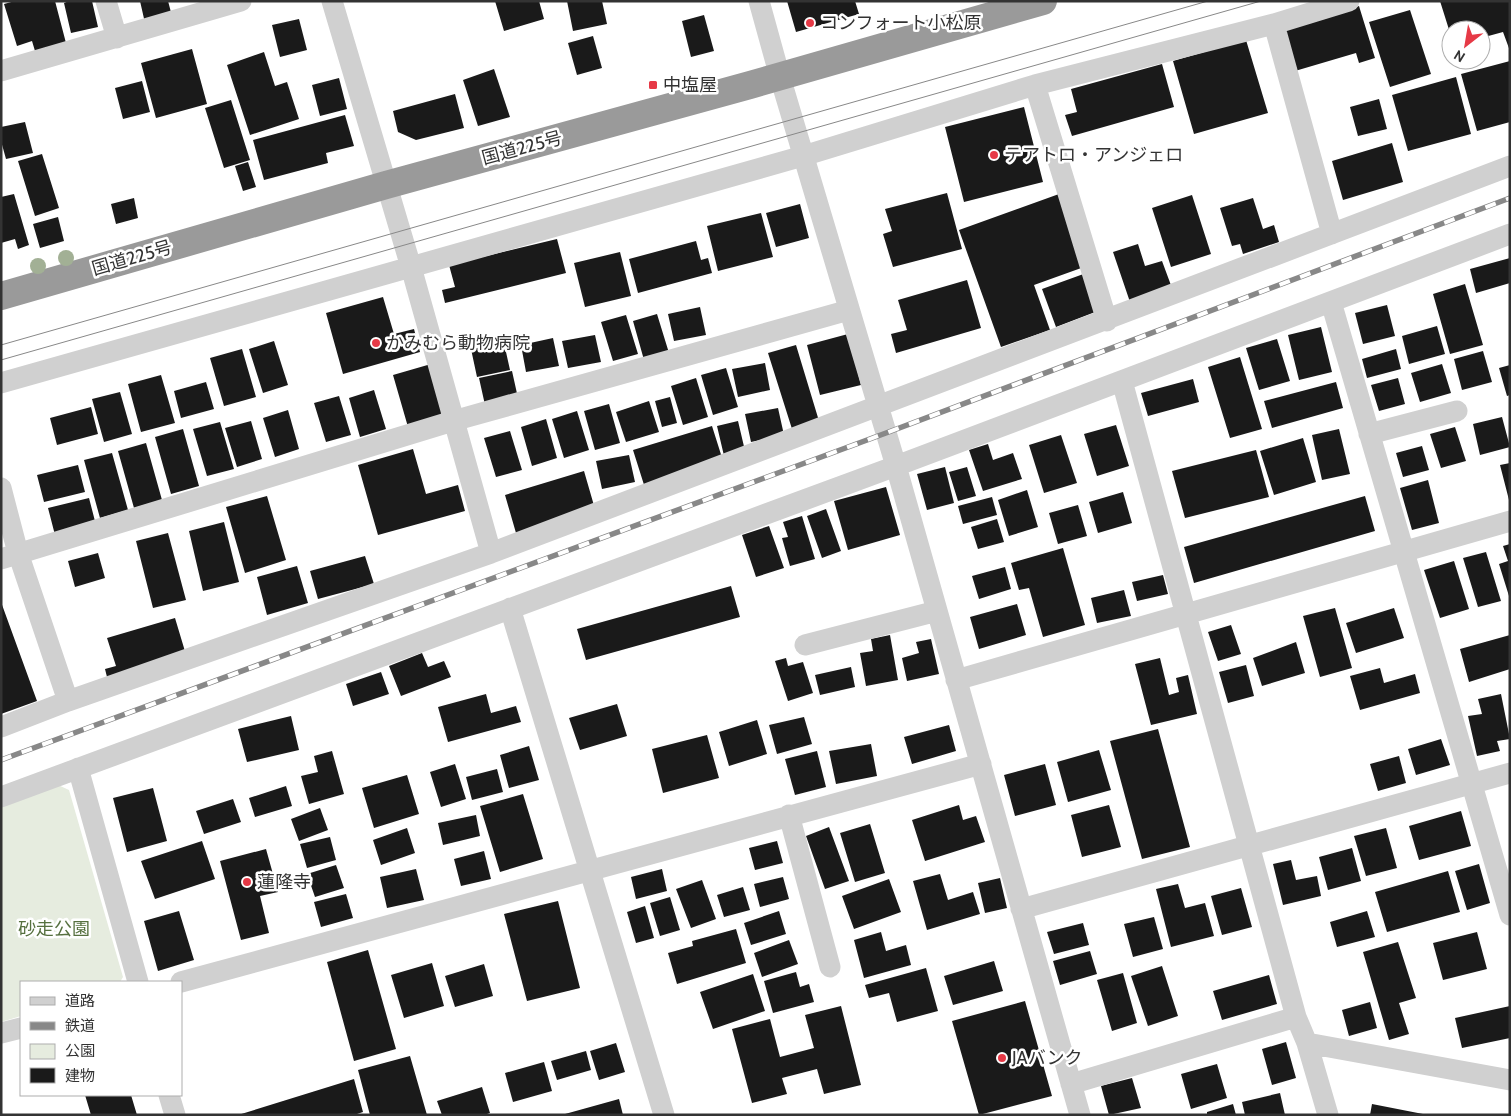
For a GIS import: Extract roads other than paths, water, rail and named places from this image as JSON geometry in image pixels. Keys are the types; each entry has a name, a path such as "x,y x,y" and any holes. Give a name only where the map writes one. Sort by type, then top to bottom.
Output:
{"highway":[{"name":"国道225号","path":"1,296 386,185 780,77 1043,1"}],"street":[{"path":"106,1 117,38"},
{"path":"1,71 241,1"},
{"path":"332,1 411,267 491,553"},
{"path":"759,1 803,156 896,466 1080,1115"},
{"path":"1,383 803,156 1035,85 1274,24 1349,1"},
{"path":"1274,24 1332,234"},
{"path":"1035,85 1107,321"},
{"path":"1,727 68,701 491,553 878,408 1510,166"},
{"path":"1,797 896,466 1510,234"},
{"path":"1331,302 1510,914"},
{"path":"10,556 453,420 849,310"},
{"path":"1122,381 1251,846 1296,1018 1307,1043 1328,1115"},
{"path":"1370,434 1457,411"},
{"path":"1,488 10,556 68,701"},
{"path":"956,680 1510,521"},
{"path":"510,608 664,1115"},
{"path":"805,645 937,612"},
{"path":"182,982 981,764"},
{"path":"78,768 138,981"},
{"path":"1021,909 1510,773"},
{"path":"789,816 830,967"},
{"path":"1071,1084 1296,1018"},
{"path":"1,1033 20,1028"},
{"path":"1307,1043 1510,1080"},
{"path":"169,1096 175,1115"}],"tram line":[{"path":"1,345 1208,1"},
{"path":"1,360 1261,1"}],"railway":[{"path":"1,760 886,433 1510,198"}],"place":[{"name":"コンフォート小松原","path":"810,23"},
{"name":"中塩屋","path":"653,85"},
{"name":"テアトロ・アンジェロ","path":"994,155"},
{"name":"かみむら動物病院","path":"376,343"},
{"name":"蓮隆寺","path":"247,882"},
{"name":"JAバンク","path":"1002,1058"}],"park label":[{"name":"砂走公園","path":"54,929"}]}
